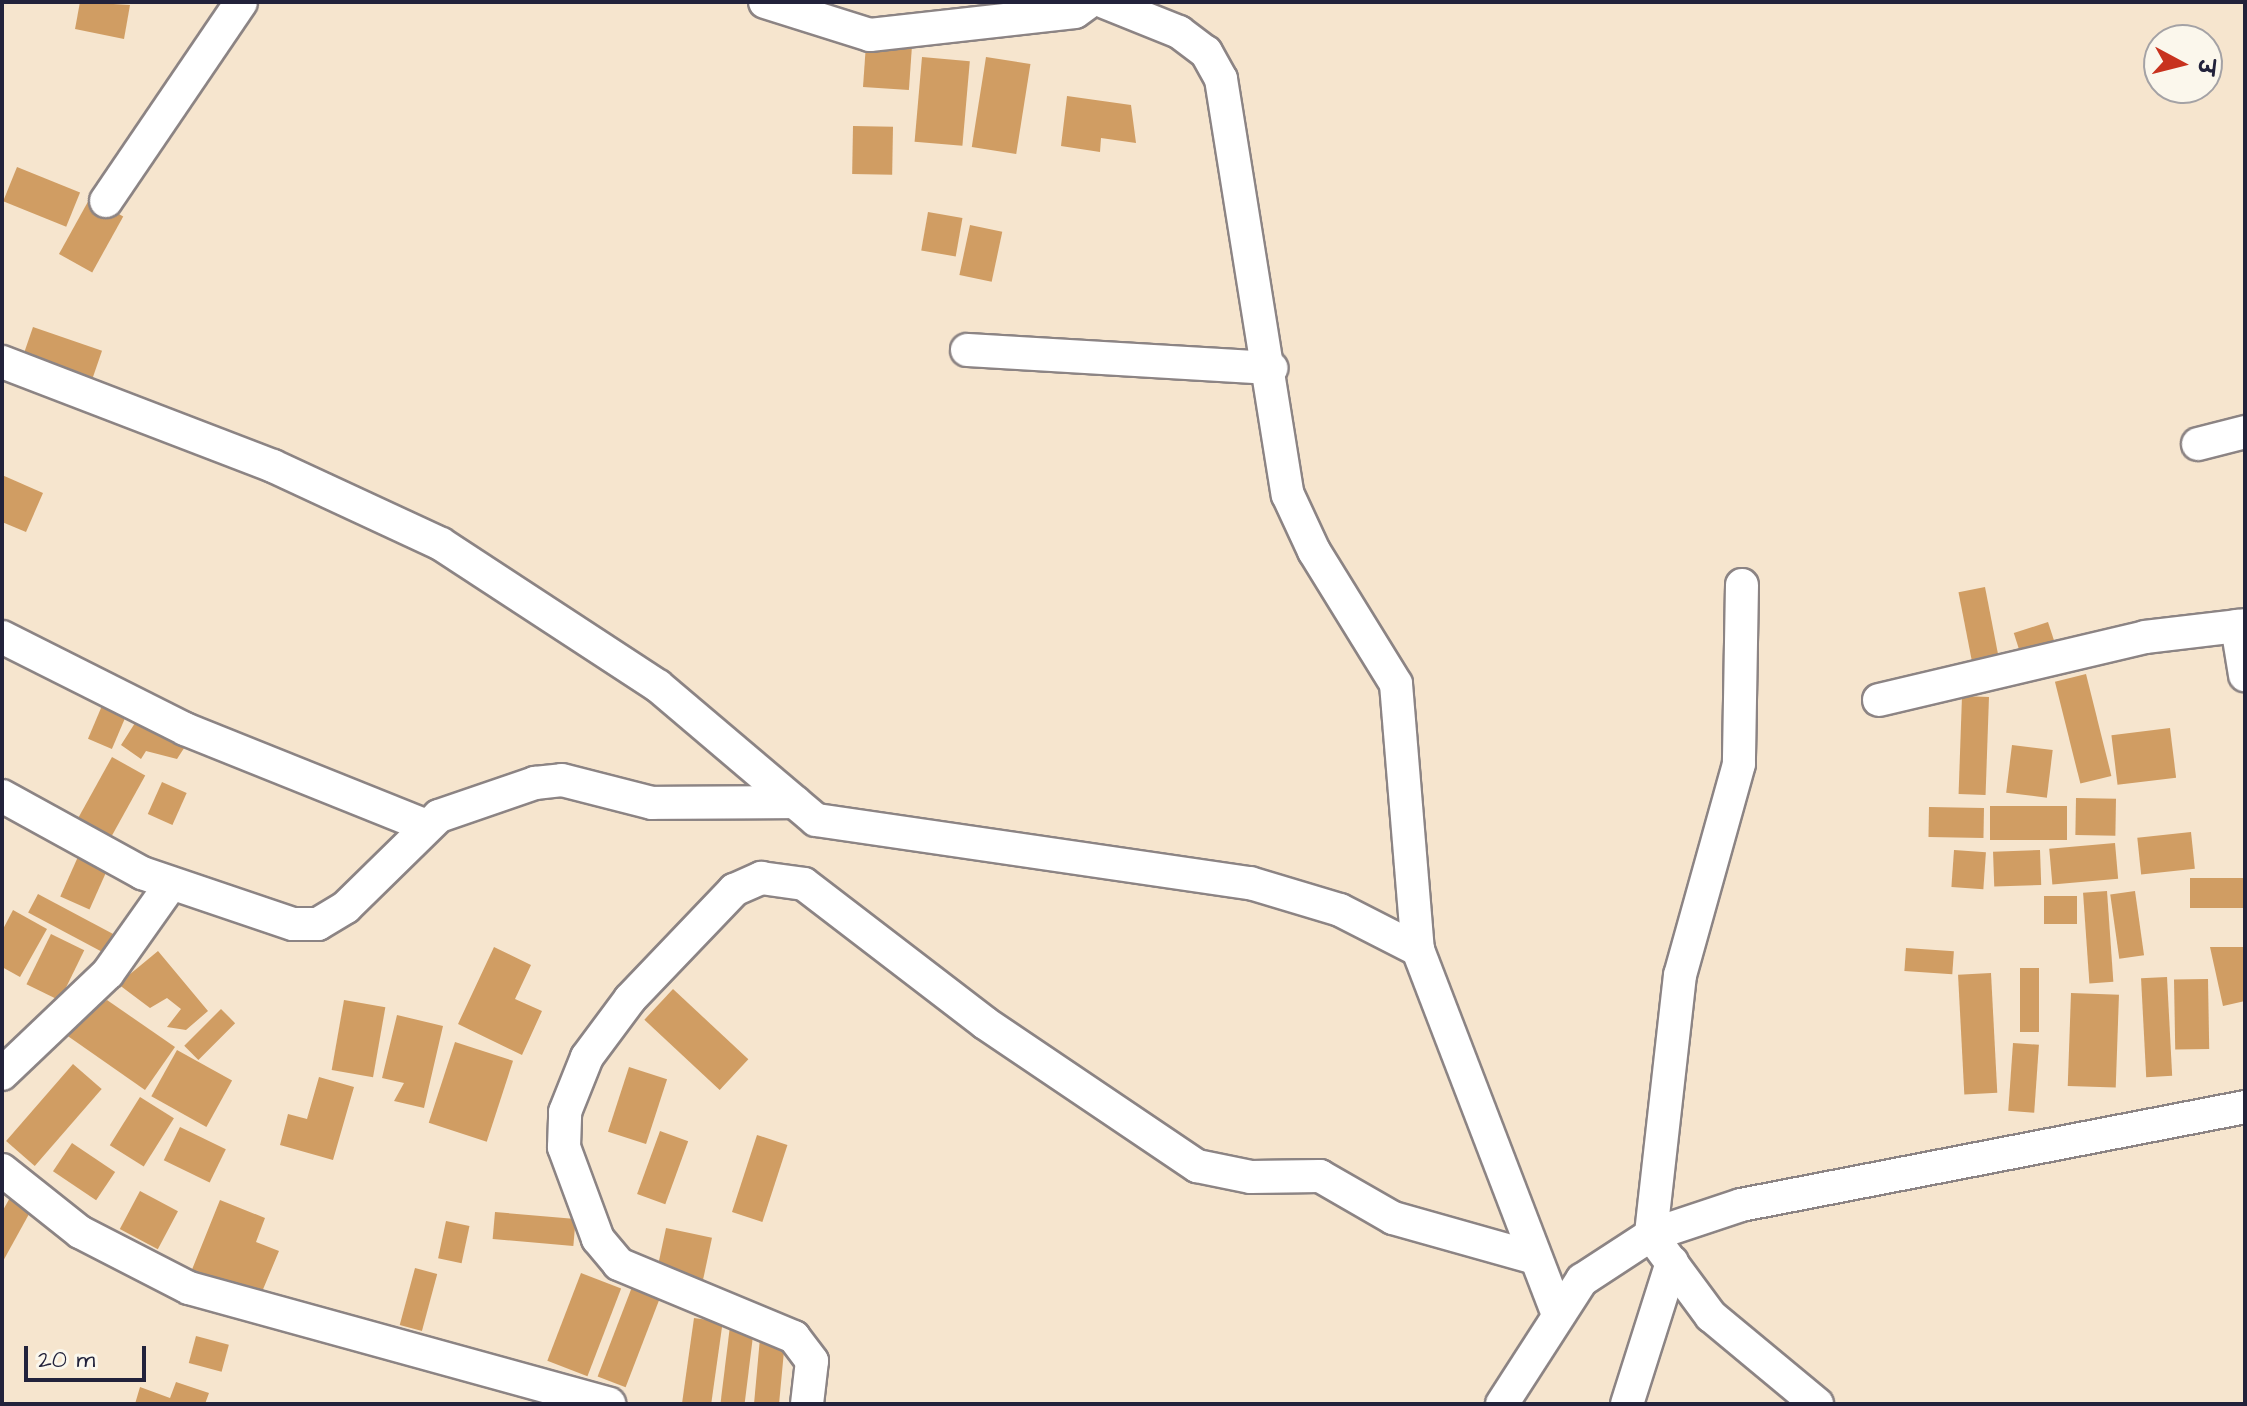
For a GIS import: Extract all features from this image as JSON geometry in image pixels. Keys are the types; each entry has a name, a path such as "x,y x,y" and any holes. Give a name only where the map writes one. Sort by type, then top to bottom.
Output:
{"street":[{"path":"106,201 241,2"},
{"path":"765,2 870,35 1075,12 1089,2"},
{"path":"1104,2 1179,32 1206,52 1221,79 1298,521 1396,684 1418,950 1557,1313"},
{"path":"967,350 1271,368"},
{"path":"2,362 273,466 441,544 658,686 816,820 1286,892 1418,950"},
{"path":"2198,444 2245,432"},
{"path":"1742,585 1739,764 1680,975 1651,1235 1747,1353 1817,1404"},
{"path":"1879,700 2145,637 2241,625 2245,675"},
{"path":"2,637 185,729 426,826"},
{"path":"2,796 171,884 242,912 318,924 346,907 426,826 460,804 562,780 652,803 795,802"},
{"path":"807,1404 812,1361 794,1337 619,1264 598,1239 564,1147 565,1112 587,1057 630,999 734,890 761,878 804,884 985,1023 1197,1166 1251,1177 1320,1176 1393,1218 1535,1258"},
{"path":"2,1074 108,973 171,884"},
{"path":"1502,1404 1557,1313 1613,1254 1651,1235 1787,1195 2245,1107"},
{"path":"2,1170 80,1232 189,1288 609,1404"},
{"path":"1627,1404 1672,1262"}],"building":[{"path":"80,2 130,5 124,39 75,29"},
{"path":"866,44 912,47 909,90 863,87"},
{"path":"922,57 970,61 962,146 915,142"},
{"path":"986,57 1030,64 1016,154 972,147"},
{"path":"1067,96 1131,105 1136,143 1101,138 1100,152 1061,146"},
{"path":"853,126 893,127 892,175 852,174"},
{"path":"17,167 80,192 66,227 3,201"},
{"path":"90,198 123,216 92,272 59,254"},
{"path":"928,212 962,218 956,256 921,250"},
{"path":"970,225 1002,232 992,282 959,275"},
{"path":"33,327 102,351 91,382 22,358"},
{"path":"2,475 43,493 26,532 2,522"},
{"path":"1985,587 1999,660 1973,665 1958,592"},
{"path":"2048,622 2057,650 2023,661 2014,633"},
{"path":"2086,674 2111,776 2080,784 2055,682"},
{"path":"1962,696 1989,697 1986,795 1959,794"},
{"path":"104,701 128,711 112,749 88,739"},
{"path":"142,712 188,742 177,759 146,751 141,759 121,745"},
{"path":"2170,728 2176,778 2118,785 2111,735"},
{"path":"2012,745 2053,750 2047,798 2006,793"},
{"path":"112,757 145,775 110,838 77,820"},
{"path":"162,782 187,793 172,825 148,814"},
{"path":"2076,798 2116,799 2115,836 2075,835"},
{"path":"1990,806 2067,806 2067,840 1990,840"},
{"path":"1929,807 1984,808 1983,838 1928,837"},
{"path":"2191,832 2195,869 2141,874 2137,838"},
{"path":"2115,843 2118,879 2052,885 2049,849"},
{"path":"81,850 110,863 89,910 60,897"},
{"path":"1954,850 1986,852 1983,889 1951,887"},
{"path":"2040,850 2041,885 1994,887 1993,852"},
{"path":"2190,878 2245,878 2245,908 2190,908"},
{"path":"2107,891 2113,982 2089,983 2083,893"},
{"path":"2135,891 2144,955 2119,959 2110,894"},
{"path":"38,894 126,941 116,959 28,913"},
{"path":"2044,896 2077,896 2077,924 2044,924"},
{"path":"13,910 47,929 20,977 2,967 2,931"},
{"path":"51,934 84,950 60,1001 26,984"},
{"path":"494,947 531,965 515,999 542,1011 522,1055 458,1024"},
{"path":"2210,947 2245,947 2245,1001 2223,1006"},
{"path":"1906,948 1954,951 1952,974 1904,971"},
{"path":"158,951 208,1011 186,1030 167,1027 181,1009 167,998 150,1008 118,984"},
{"path":"2020,968 2039,968 2039,1032 2020,1032"},
{"path":"1991,973 1997,1093 1964,1095 1958,975"},
{"path":"2167,977 2172,1076 2146,1077 2141,978"},
{"path":"2208,979 2209,1049 2175,1050 2174,980"},
{"path":"673,989 748,1059 720,1090 644,1020"},
{"path":"2071,993 2119,995 2116,1088 2068,1086"},
{"path":"107,1000 175,1047 145,1090 62,1032"},
{"path":"344,1000 385,1007 373,1077 332,1070"},
{"path":"221,1009 235,1023 198,1060 184,1046"},
{"path":"397,1015 443,1026 424,1108 394,1101 404,1083 382,1078"},
{"path":"455,1042 513,1061 487,1142 429,1123"},
{"path":"2013,1043 2039,1045 2034,1113 2008,1111"},
{"path":"177,1050 232,1081 206,1127 151,1096"},
{"path":"73,1064 102,1089 35,1166 6,1141"},
{"path":"629,1067 667,1079 646,1144 608,1132"},
{"path":"319,1077 354,1087 333,1160 280,1145 288,1114 307,1119"},
{"path":"140,1097 174,1118 144,1167 110,1145"},
{"path":"180,1127 226,1149 210,1183 164,1160"},
{"path":"660,1131 688,1141 665,1204 637,1194"},
{"path":"757,1135 787,1145 762,1222 732,1212"},
{"path":"72,1143 115,1172 96,1200 53,1171"},
{"path":"140,1191 178,1211 158,1249 120,1229"},
{"path":"12,1194 34,1205 2,1263 2,1212"},
{"path":"220,1200 265,1218 256,1242 279,1251 259,1299 191,1272"},
{"path":"495,1212 576,1219 573,1246 493,1239"},
{"path":"446,1221 469,1226 462,1263 438,1258"},
{"path":"666,1228 712,1238 703,1280 657,1270"},
{"path":"415,1268 437,1274 422,1331 400,1325"},
{"path":"581,1273 621,1288 587,1376 547,1361"},
{"path":"632,1287 660,1298 626,1387 598,1377"},
{"path":"694,1318 723,1322 711,1404 682,1404"},
{"path":"730,1326 754,1329 745,1404 720,1404"},
{"path":"761,1327 785,1340 779,1404 754,1404"},
{"path":"196,1336 229,1345 222,1372 189,1363"},
{"path":"176,1382 209,1393 205,1404 135,1404 140,1387 170,1398"}]}
